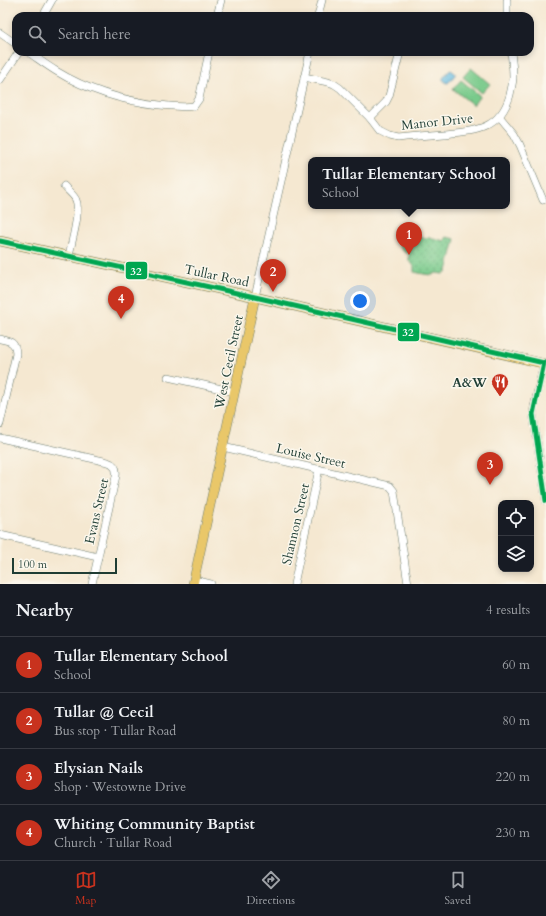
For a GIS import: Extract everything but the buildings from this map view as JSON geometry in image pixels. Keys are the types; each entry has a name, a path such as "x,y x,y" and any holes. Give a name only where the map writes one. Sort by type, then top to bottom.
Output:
{"main road":[{"name":"Tullar Road","path":"0,240 545,364"},
{"name":"West Cecil Street","path":"194,582 255,297"}],"street":[{"path":"45,12 52,0"},
{"path":"219,12 221,0"},
{"path":"319,12 322,0"},
{"path":"507,0 507,12"},
{"path":"0,32 12,41"},
{"path":"0,80 16,56"},
{"path":"34,56 56,71 78,83 146,104 177,107 194,106 199,99 208,56"},
{"name":"West Cecil Street","path":"255,297 309,56"},
{"path":"370,118 386,102 399,56"},
{"name":"Manor Drive","path":"304,76 334,84 340,88 370,118 380,131 398,138 469,131 487,126 500,116 509,100 514,76 511,56"},
{"path":"500,116 514,134 520,145 543,200"},
{"path":"64,186 76,199 78,206 78,214 69,256"},
{"path":"0,339 13,343 16,349 16,354 0,424"},
{"path":"545,364 533,414 546,501"},
{"path":"168,377 235,392"},
{"name":"Evans Street","path":"0,438 108,462 115,466 117,472 92,584"},
{"name":"Louise Street","path":"223,448 319,469 386,485 392,488 394,491 408,584"},
{"name":"Shannon Street","path":"294,584 319,469"},
{"path":"0,535 98,557"},
{"path":"194,582 211,584"}],"green space":[{"path":"471,68 490,84 482,93 463,77"},
{"path":"461,80 480,96 473,105 453,89"},
{"path":"405,229 418,237 433,238 444,241 446,237 455,239 447,271 443,274 436,273 433,275 414,272 414,266 409,261 409,254 402,250 399,245 400,237"}],"water":[{"path":"451,70 455,73 455,75 447,83 443,80 443,78"}],"transit line":[{"name":"32","path":"0,241 544,363"},
{"name":"32","path":"544,363 533,414 546,501"}],"place":[{"name":"Tullar Elementary School","path":"409,255"},
{"name":"Tullar @ Cecil","path":"273,292"},
{"name":"Whiting Community Baptist","path":"121,319"},
{"name":"A&W","path":"500,397"},
{"name":"Elysian Nails","path":"490,485"}]}
